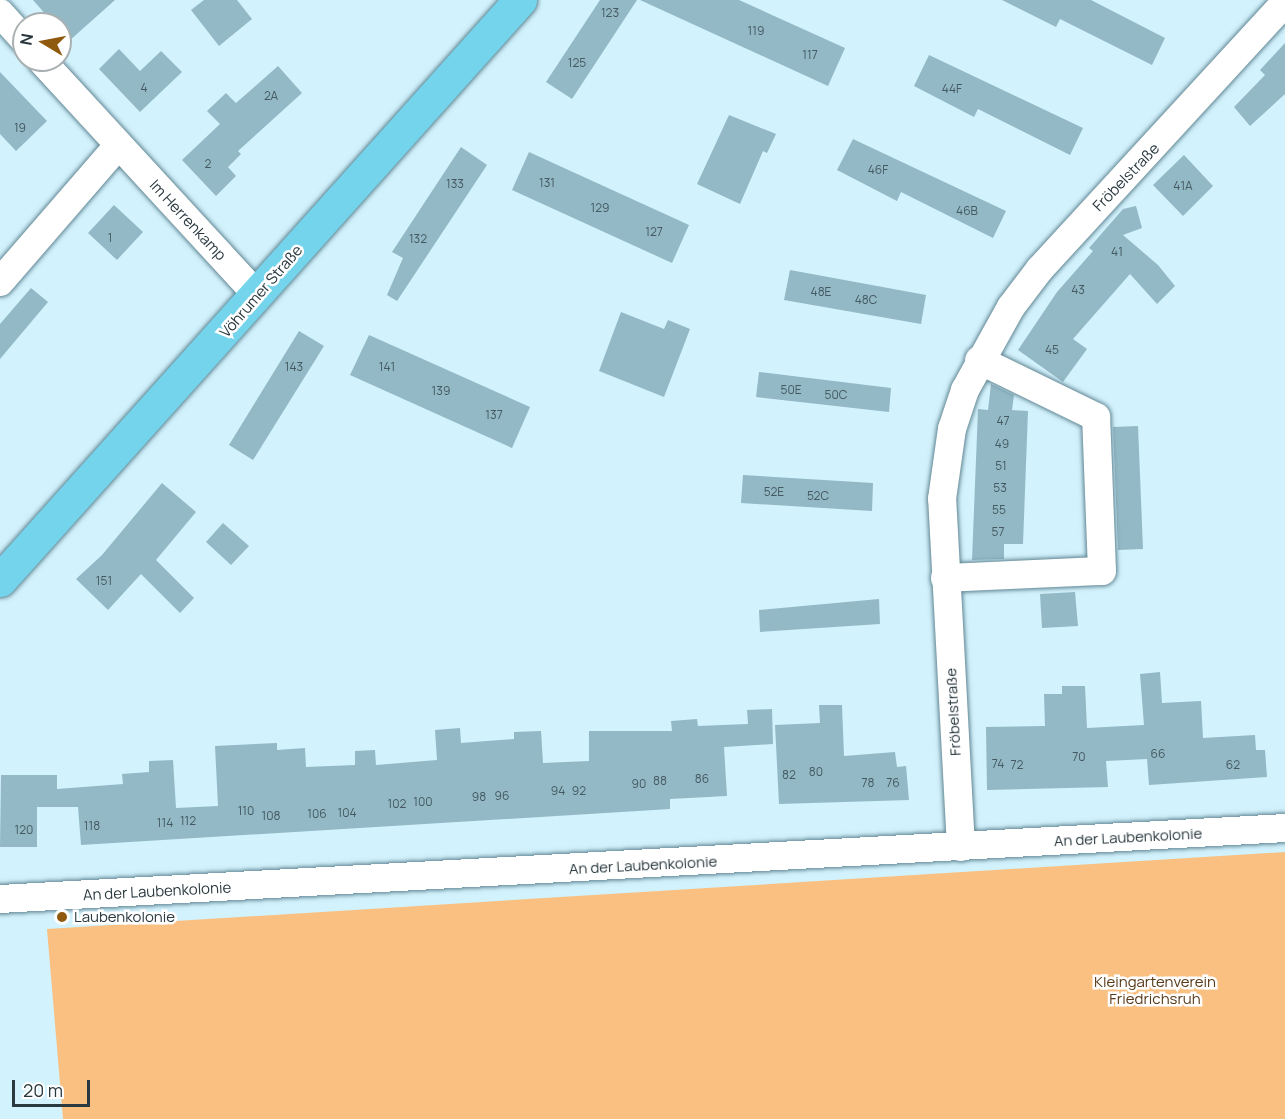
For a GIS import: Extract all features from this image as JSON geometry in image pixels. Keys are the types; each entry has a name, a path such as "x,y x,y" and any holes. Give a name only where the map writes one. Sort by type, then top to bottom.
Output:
{"main road":[{"name":"Vöhrumer Straße","path":"0,580 520,0"}],"street":[{"name":"Fröbelstraße","path":"961,847 945,578 944,475 952,429 980,360 1011,307 1048,260 1285,3"},
{"path":"0,13 12,26"},
{"name":"Im Herrenkamp","path":"52,72 257,295"},
{"path":"0,282 118,146"},
{"path":"945,578 1102,571 1096,417 980,360"},
{"name":"An der Laubenkolonie","path":"0,899 1285,828"}],"green space":[{"name":"Kleingartenverein Friedrichsruh","path":"1285,852 1285,1119 63,1119 47,929"}],"building":[{"path":"33,0 115,0 72,38 72,12 44,12"},
{"path":"204,0 237,0 252,19 219,46 191,10"},
{"path":"600,0 637,0 572,99 546,82"},
{"path":"640,0 739,0 845,48 828,86"},
{"path":"1002,0 1091,0 1165,38 1152,65 1060,19 1056,27"},
{"path":"1285,43 1285,94 1250,126 1234,107 1265,75 1260,70"},
{"path":"119,49 140,71 161,51 182,72 140,112 99,69"},
{"path":"929,55 1083,128 1070,155 978,109 974,117 914,86"},
{"path":"278,66 302,93 238,151 241,154 228,167 236,176 216,196 182,160 220,124 207,111 226,93 236,103"},
{"path":"0,72 47,121 16,151 0,134"},
{"path":"729,115 776,134 767,153 763,151 740,204 697,184"},
{"path":"853,139 1006,211 993,238 901,192 897,201 837,170"},
{"path":"461,147 487,165 397,301 387,295 403,258 392,252"},
{"path":"529,152 689,225 672,263 512,190"},
{"path":"1184,155 1213,186 1183,216 1153,185"},
{"path":"114,205 143,232 117,260 88,233"},
{"path":"1136,206 1142,228 1123,235 1158,265 1175,286 1157,304 1130,274 1073,339 1087,349 1063,382 1018,350 1057,292 1093,251 1089,248 1123,209"},
{"path":"790,270 926,295 921,324 784,300"},
{"path":"31,288 48,302 0,359 0,324"},
{"path":"621,312 664,329 668,320 690,329 664,397 599,371"},
{"path":"299,331 324,346 253,460 229,445"},
{"path":"369,335 530,407 512,448 350,375"},
{"path":"759,372 891,388 889,412 756,397"},
{"path":"991,384 1014,395 1012,410 1028,411 1023,544 1004,544 1004,559 972,560 978,409 988,410"},
{"path":"1138,426 1143,549 1118,550 1113,427"},
{"path":"743,475 873,483 872,511 741,503"},
{"path":"162,483 196,512 156,560 194,598 180,613 141,574 108,610 76,579 102,555"},
{"path":"223,523 249,546 231,565 206,542"},
{"path":"1075,592 1078,626 1042,628 1040,594"},
{"path":"879,599 880,624 760,632 759,610"},
{"path":"1160,672 1162,703 1201,701 1203,738 1255,735 1256,750 1265,750 1267,777 1149,785 1147,759 1106,761 1108,787 987,790 986,727 1045,726 1044,694 1062,694 1062,686 1085,686 1087,728 1144,725 1140,674"},
{"path":"819,705 842,705 844,756 895,752 897,767 906,766 909,800 779,804 775,725 820,723"},
{"path":"772,709 773,744 724,747 727,796 670,799 670,809 81,845 78,807 37,807 37,847 0,847 1,775 57,775 57,789 123,784 122,774 149,772 149,761 173,760 176,808 218,806 215,746 277,743 277,750 305,748 306,767 355,765 355,751 375,750 376,765 437,760 435,730 460,728 461,743 514,739 514,732 541,731 543,763 589,761 589,731 672,731 671,721 697,719 698,726 748,724 747,710"}],"place":[{"name":"Laubenkolonie","path":"62,917"}]}
